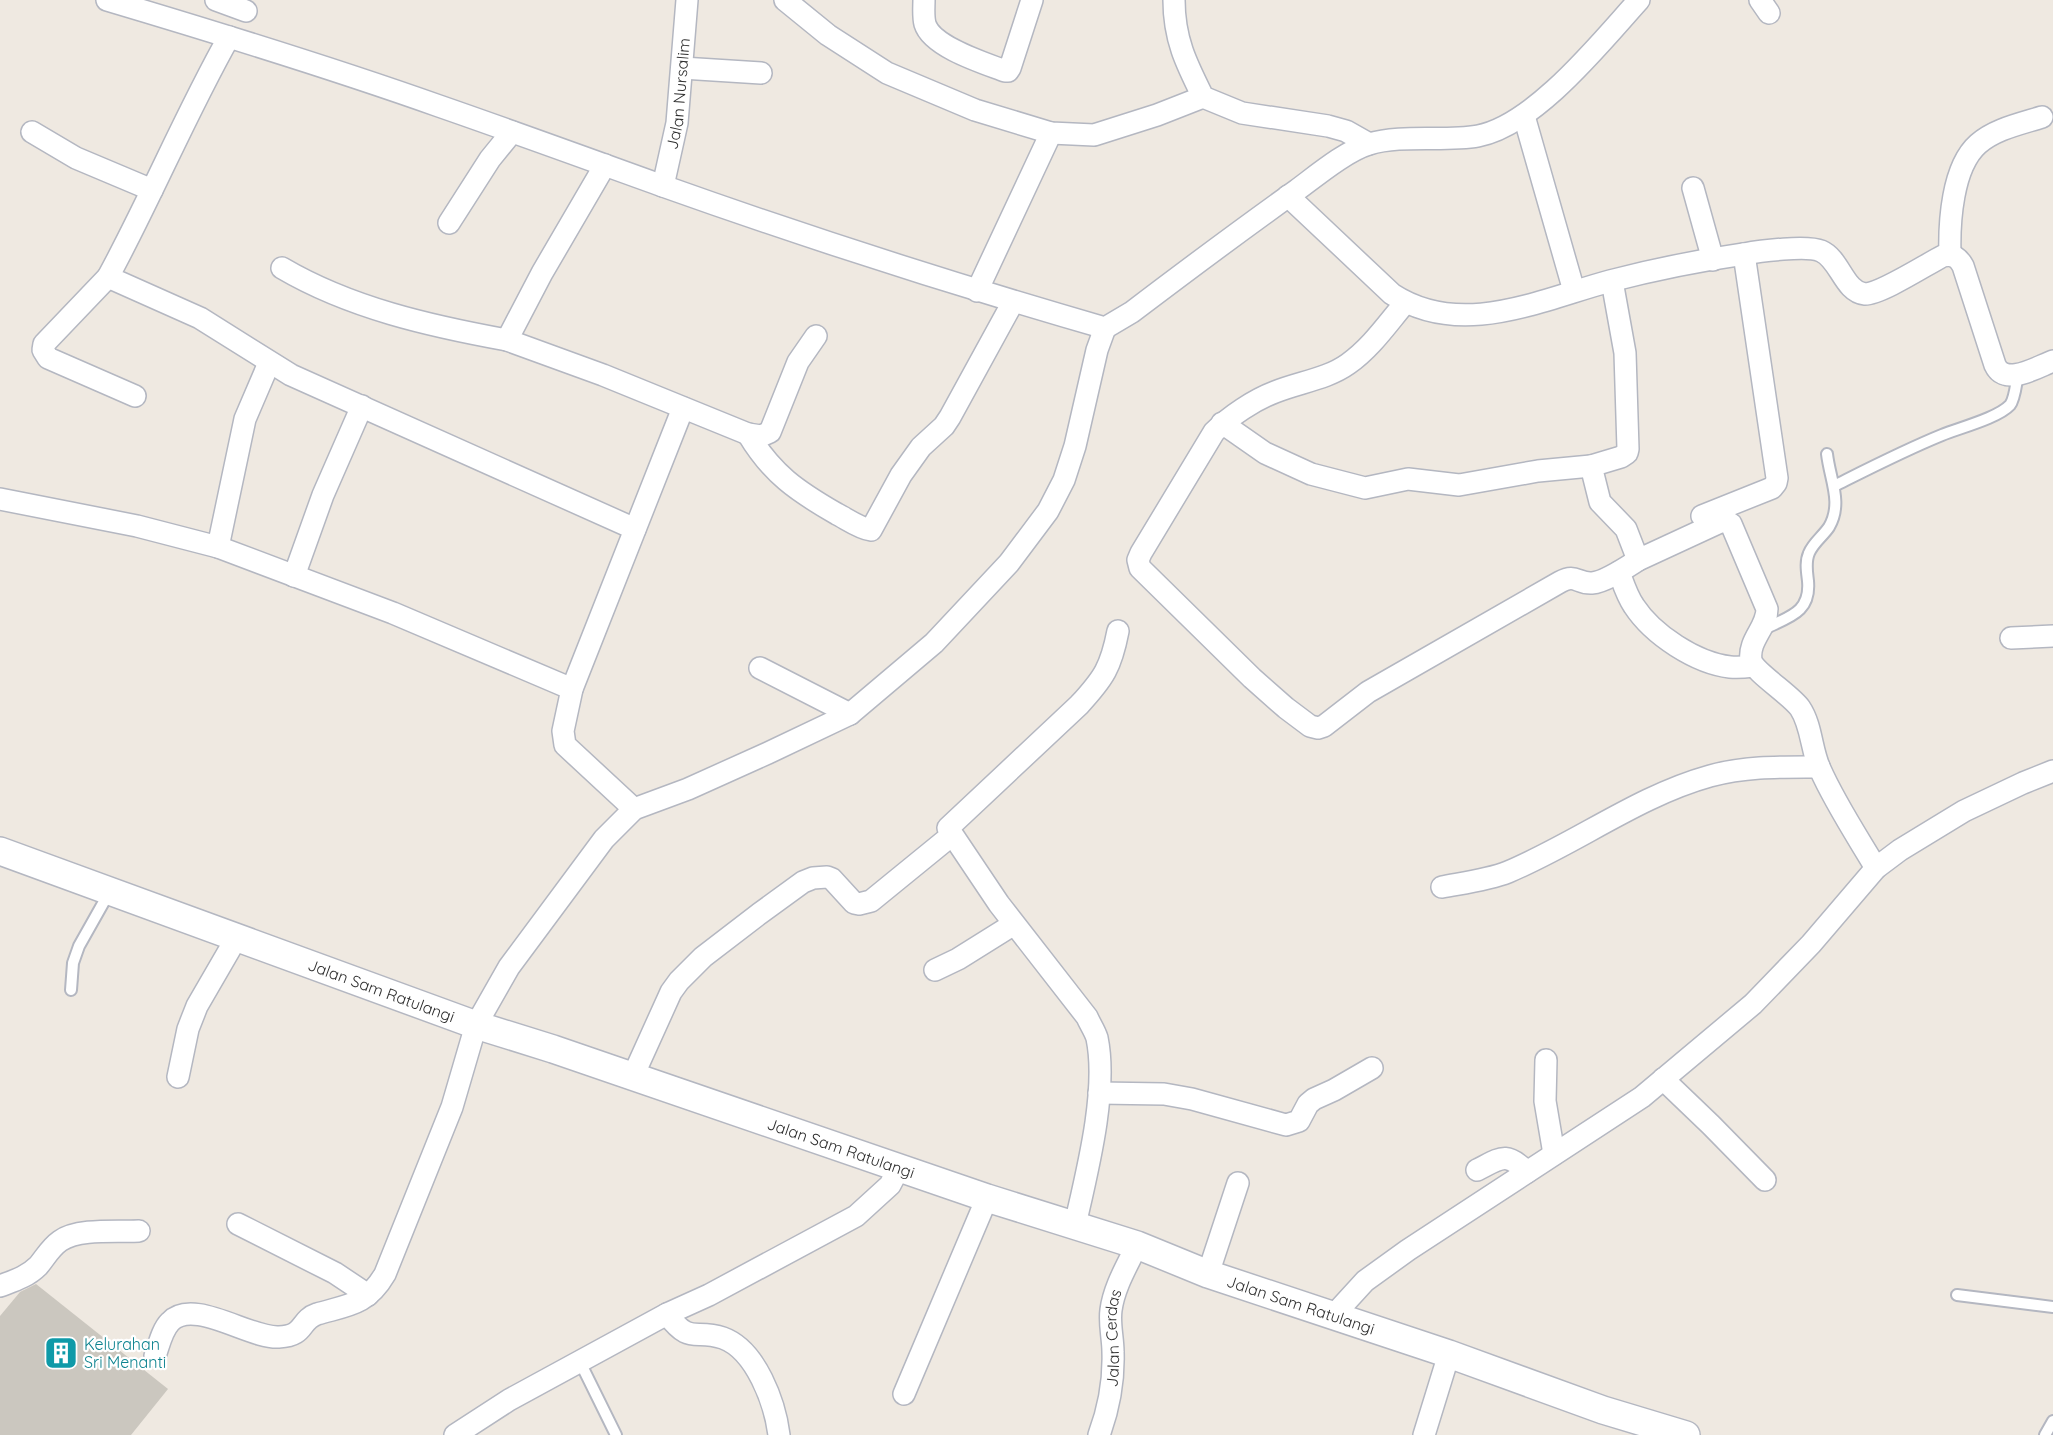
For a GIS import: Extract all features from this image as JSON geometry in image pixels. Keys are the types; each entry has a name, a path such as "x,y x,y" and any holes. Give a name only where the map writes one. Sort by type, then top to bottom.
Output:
{"street":[{"path":"107,0 438,105 663,186 977,291 1105,328"},
{"path":"216,0 246,11"},
{"name":"Jalan Nursalim","path":"663,186 677,123 687,0"},
{"path":"785,0 828,35 887,73 975,110 1052,133 1094,135 1157,115 1203,97"},
{"path":"924,0 925,23 935,37 966,55 1008,71 1032,0"},
{"path":"1174,0 1174,23 1186,63 1203,97 1242,113 1328,126 1346,131 1369,144"},
{"path":"155,1356 166,1327 170,1321 181,1315 201,1315 277,1338 296,1334 312,1316 352,1304 376,1289 386,1274 452,1107 476,1025 515,958 604,839 634,809 688,789 850,714 934,643 1009,563 1048,511 1064,480 1075,446 1097,350 1105,328 1132,312 1329,166 1369,144 1479,136 1506,126 1524,116 1583,62 1637,1"},
{"path":"135,396 48,358 43,350 44,344 108,277 204,81 229,37"},
{"path":"682,68 760,73"},
{"path":"1524,116 1574,291"},
{"path":"1950,255 1949,238 1957,182 1968,156 1978,144 2009,127 2042,117"},
{"path":"32,132 76,158 152,190"},
{"path":"449,223 490,159 512,132"},
{"path":"977,291 1052,133"},
{"path":"507,340 542,273 605,165"},
{"path":"1693,188 1713,260"},
{"path":"1288,196 1392,294 1405,303 1428,311 1450,315 1482,315 1532,305 1612,281 1713,260 1744,254 1803,249 1821,251 1830,258 1849,284 1863,294 1880,290 1942,256 1950,255 1959,259 1963,266 1998,370 2003,375 2017,377 2053,361"},
{"path":"1405,303 1381,332 1349,363 1317,379 1275,392 1222,423 1206,443 1141,553 1140,568 1252,678 1286,708 1313,727 1322,727 1368,692 1568,578 1594,583 1619,572 1772,488 1777,478 1744,254"},
{"path":"282,268 309,284 394,314 447,329 507,340 603,375 747,434 760,436 770,432 798,362 816,336"},
{"path":"108,277 200,318 291,375 635,529"},
{"path":"1222,423 1265,453 1311,474 1365,488 1408,479 1459,485 1538,471 1591,466 1621,457 1627,453 1628,449 1625,353 1612,281"},
{"path":"747,434 761,456 794,488 843,517 871,530 901,476 921,447 944,426 950,417 1013,302"},
{"path":"218,547 245,419 269,363"},
{"path":"294,576 322,495 362,406"},
{"path":"634,809 565,745 563,731 572,689 683,408"},
{"path":"1591,466 1600,502 1626,529 1638,560"},
{"path":"0,499 137,526 218,547 393,613 572,689"},
{"path":"1679,525 1723,514"},
{"path":"1723,514 1732,526 1766,605 1767,616 1751,652 1754,666 1800,708 1812,738 1818,767 1876,868"},
{"path":"1619,572 1633,605 1647,623 1664,638 1703,660 1732,668 1754,666"},
{"path":"1075,1225 1099,1093 1100,1064 1096,1036 1087,1017 1007,914 948,828 1079,705 1098,684 1112,659 1118,631"},
{"path":"2011,638 2053,636"},
{"path":"760,668 850,714"},
{"path":"1442,887 1506,873 1548,854 1608,820 1672,790 1711,776 1761,767 1818,767"},
{"path":"1333,1317 1365,1281 1408,1250 1642,1097 1753,1004 1811,944 1876,868 1900,850 1964,811 2053,771"},
{"path":"633,1076 652,1030 679,981 703,957 759,914 803,882 818,877 832,879 854,903 871,901 952,835"},
{"name":"Jalan Sam Ratulangi","path":"0,851 476,1025 633,1076 987,1198 1137,1245 1208,1274 1449,1354 1604,1410 1686,1435"},
{"path":"935,970 958,959 1007,914"},
{"path":"178,1077 188,1029 197,1006 237,937"},
{"path":"1546,1060 1545,1101 1554,1154"},
{"path":"1099,1093 1164,1094 1192,1099 1286,1125 1299,1120 1308,1104 1314,1099 1372,1068"},
{"path":"1663,1079 1765,1180"},
{"path":"1477,1170 1508,1158 1527,1172"},
{"path":"455,1435 509,1400 667,1314 856,1216 890,1185 900,1167"},
{"path":"1208,1274 1238,1183"},
{"path":"904,1394 987,1198"},
{"path":"238,1224 335,1273 368,1295"},
{"path":"0,1286 31,1272 52,1248 68,1237 92,1233 139,1231"},
{"name":"Jalan Cerdas","path":"1099,1435 1105,1420 1112,1383 1113,1351 1110,1313 1113,1297 1137,1245"},
{"path":"667,1314 683,1332 726,1339 739,1347 752,1360 766,1388 777,1420 778,1435"},
{"path":"1424,1435 1449,1354"}],"lane":[{"path":"1833,483 1934,438 1992,416 2011,404 2017,377"},
{"path":"1759,632 1800,611 1806,603 1809,592 1807,559 1835,514 1833,483 1827,458"},
{"path":"71,990 73,963 79,946 111,891"},
{"path":"1957,1295 2053,1307"},
{"path":"580,1362 616,1435"},
{"path":"2045,1435 2053,1421"}],"building":[{"name":"Kelurahan Sri Menanti","path":"36,1284 168,1389 131,1435 0,1435 0,1316 20,1292"}],"place":[{"name":"Kelurahan Sri Menanti","path":"61,1353"}]}
